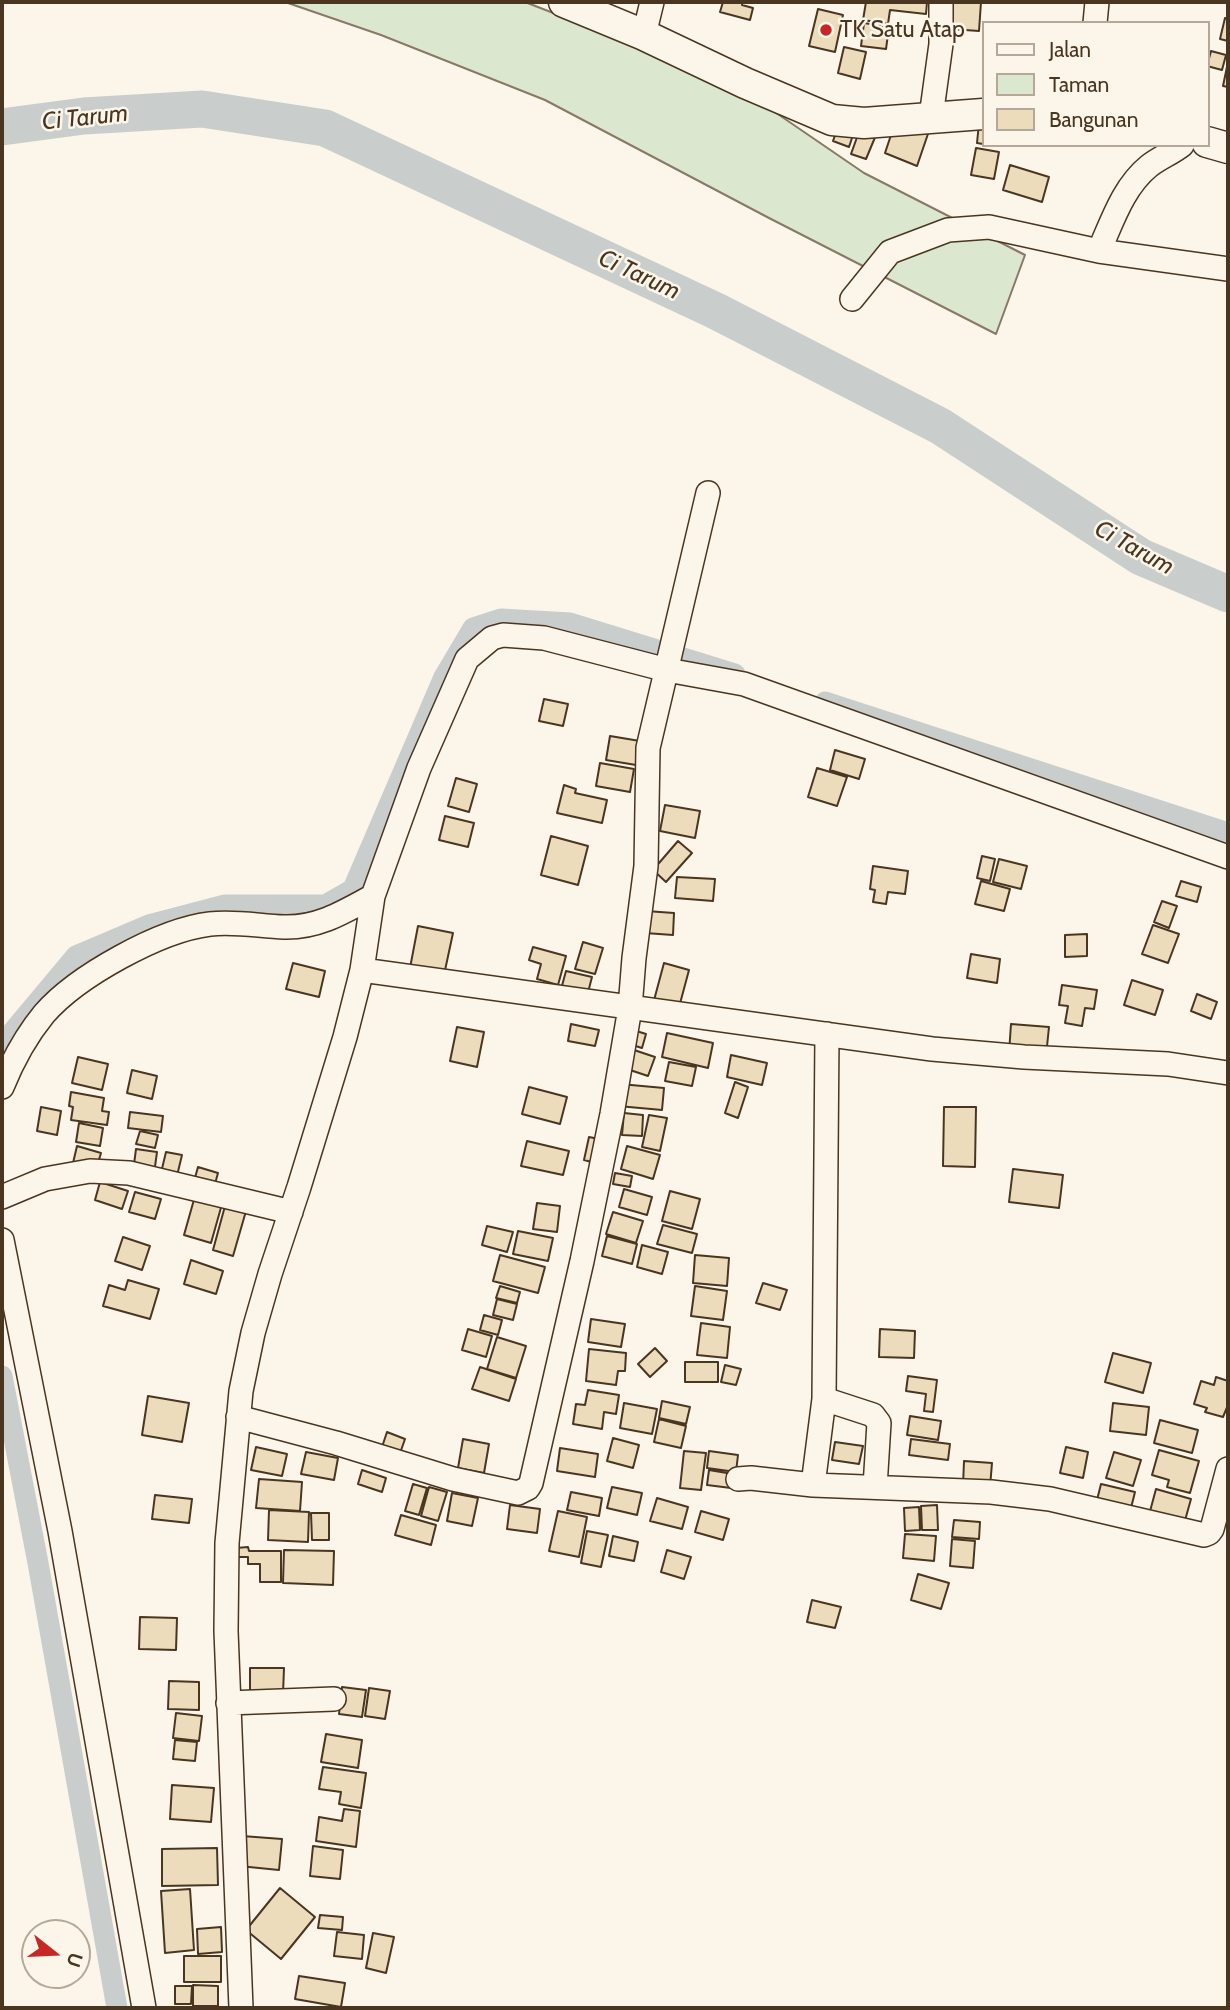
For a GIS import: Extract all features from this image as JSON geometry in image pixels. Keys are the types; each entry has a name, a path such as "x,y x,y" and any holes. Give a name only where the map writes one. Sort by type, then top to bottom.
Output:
{"main road":[{"path":"564,2 832,120 864,123 982,114"},
{"path":"1209,143 1228,148"}],"street":[{"path":"644,35 652,2"},
{"path":"931,117 942,44 941,2"},
{"path":"1095,21 1097,2"},
{"path":"1099,251 1123,200 1136,180 1149,166 1179,147"},
{"path":"852,299 890,252 948,230 989,227 1099,251 1228,269"},
{"path":"238,1417 336,1443 453,1479 518,1493 528,1489 582,1261 612,1114 630,1008 646,866 648,748 708,493"},
{"path":"241,2008 226,1631 227,1543 241,1391 253,1333 270,1274 345,1037 362,970 373,896 419,768 467,659 492,638 503,635 544,638 667,670 744,684 1228,857"},
{"path":"2,1087 9,1070 46,1012 89,976 155,939 212,923 286,927 316,924 338,916 373,896"},
{"path":"362,970 974,1054 1168,1064 1228,1073"},
{"path":"813,1485 824,1399 827,1034"},
{"path":"2,1197 45,1179 90,1171 129,1173 290,1212"},
{"path":"2,1240 60,1531 144,2008"},
{"path":"824,1399 873,1415 879,1423 874,1487"},
{"path":"738,1479 813,1485 991,1492 1050,1499 1204,1535 1212,1529 1228,1469"},
{"path":"229,1703 334,1699"}],"green space":[{"path":"285,2 525,2 731,82 864,173 1025,255 996,334 545,100 381,35"}],"building":[{"path":"723,2 743,2 742,5 753,8 750,20 720,12"},
{"path":"866,2 927,2 926,14 890,10 888,24 863,20"},
{"path":"953,2 981,2 979,31 951,29"},
{"name":"TK Satu Atap","path":"818,9 843,15 835,52 809,46"},
{"path":"1225,18 1228,19 1228,41 1220,39"},
{"path":"864,23 889,27 886,49 861,46"},
{"path":"844,47 866,52 860,79 838,73"},
{"path":"1211,51 1226,55 1222,70 1209,67"},
{"path":"1228,62 1228,87 1223,86"},
{"path":"979,123 982,124 982,144 977,143"},
{"path":"839,124 855,129 849,147 833,141"},
{"path":"894,126 930,128 917,166 885,153"},
{"path":"860,129 876,135 866,159 851,154"},
{"path":"976,148 999,152 994,179 971,175"},
{"path":"1010,165 1049,177 1042,202 1003,190"},
{"path":"544,699 568,704 563,726 539,721"},
{"path":"610,736 646,742 642,766 606,760"},
{"path":"835,750 865,759 859,779 830,770"},
{"path":"600,763 634,769 630,792 596,786"},
{"path":"817,768 847,777 837,806 808,797"},
{"path":"456,778 477,784 469,812 448,806"},
{"path":"564,785 576,789 575,793 607,800 602,823 557,813"},
{"path":"665,805 700,811 695,838 660,831"},
{"path":"445,816 474,823 468,847 439,840"},
{"path":"551,836 588,846 578,885 541,875"},
{"path":"678,841 692,853 666,882 653,870"},
{"path":"982,856 995,859 990,881 977,878"},
{"path":"999,859 1027,866 1021,889 993,882"},
{"path":"873,866 908,871 905,894 888,892 886,904 873,902 875,890 870,889"},
{"path":"677,877 715,879 713,901 675,898"},
{"path":"981,881 1010,889 1004,911 975,904"},
{"path":"1181,881 1201,887 1197,902 1176,896"},
{"path":"1162,901 1177,906 1169,928 1154,922"},
{"path":"646,911 674,913 673,935 645,933"},
{"path":"1153,925 1179,934 1168,963 1142,954"},
{"path":"418,926 453,933 444,975 410,968"},
{"path":"1087,934 1087,956 1065,957 1065,935"},
{"path":"583,942 603,948 595,974 575,969"},
{"path":"533,947 566,956 558,985 537,979 541,964 529,960"},
{"path":"971,954 1000,959 997,983 967,978"},
{"path":"293,963 325,971 319,997 286,989"},
{"path":"664,963 689,970 678,1011 653,1004"},
{"path":"566,971 592,977 586,1000 560,993"},
{"path":"1132,980 1163,990 1155,1015 1124,1005"},
{"path":"1062,985 1097,990 1094,1009 1085,1008 1082,1026 1065,1023 1068,1006 1059,1005"},
{"path":"1197,994 1217,1002 1211,1019 1191,1011"},
{"path":"571,1024 599,1030 595,1046 568,1041"},
{"path":"1011,1024 1049,1027 1046,1056 1009,1053"},
{"path":"457,1027 484,1032 477,1067 450,1061"},
{"path":"630,1029 646,1034 642,1048 626,1043"},
{"path":"667,1033 713,1043 708,1068 662,1057"},
{"path":"634,1050 655,1057 648,1076 627,1069"},
{"path":"731,1055 767,1063 762,1085 727,1077"},
{"path":"78,1057 108,1064 102,1090 72,1083"},
{"path":"669,1062 696,1067 692,1086 665,1081"},
{"path":"132,1070 157,1076 152,1099 127,1093"},
{"path":"735,1082 748,1087 738,1118 725,1113"},
{"path":"620,1084 664,1088 662,1110 618,1106"},
{"path":"529,1087 567,1097 560,1124 522,1114"},
{"path":"71,1092 104,1098 102,1111 109,1112 107,1125 71,1120"},
{"path":"41,1107 61,1111 57,1135 37,1131"},
{"path":"944,1107 976,1107 975,1167 943,1166"},
{"path":"130,1112 163,1116 161,1132 128,1128"},
{"path":"624,1113 643,1115 642,1136 622,1135"},
{"path":"649,1115 667,1118 660,1151 642,1147"},
{"path":"79,1123 103,1128 100,1146 76,1142"},
{"path":"140,1131 158,1135 155,1148 136,1144"},
{"path":"589,1137 604,1140 599,1164 584,1160"},
{"path":"527,1141 569,1151 563,1175 521,1166"},
{"path":"77,1146 101,1153 96,1170 73,1163"},
{"path":"627,1146 660,1155 653,1179 621,1169"},
{"path":"136,1149 157,1152 154,1174 133,1172"},
{"path":"166,1152 182,1155 176,1180 160,1177"},
{"path":"198,1167 218,1173 213,1191 193,1185"},
{"path":"1013,1169 1063,1175 1059,1208 1009,1202"},
{"path":"615,1173 632,1176 630,1187 613,1184"},
{"path":"100,1182 128,1191 122,1209 95,1200"},
{"path":"624,1189 652,1197 647,1215 619,1207"},
{"path":"670,1191 700,1199 692,1229 662,1221"},
{"path":"135,1192 161,1199 155,1219 129,1212"},
{"path":"195,1196 222,1204 211,1243 184,1235"},
{"path":"537,1203 560,1206 557,1232 533,1229"},
{"path":"225,1206 246,1211 233,1256 213,1250"},
{"path":"613,1212 643,1221 636,1243 606,1234"},
{"path":"663,1225 697,1234 692,1253 657,1244"},
{"path":"487,1226 513,1232 507,1252 482,1245"},
{"path":"518,1231 553,1238 548,1261 513,1254"},
{"path":"607,1236 637,1244 632,1264 602,1256"},
{"path":"123,1237 150,1246 142,1270 115,1261"},
{"path":"642,1245 668,1252 662,1274 637,1267"},
{"path":"500,1255 545,1267 538,1293 493,1281"},
{"path":"695,1255 729,1258 727,1286 693,1283"},
{"path":"191,1260 223,1271 216,1294 184,1284"},
{"path":"128,1280 159,1289 150,1319 103,1306 109,1285 125,1290"},
{"path":"763,1283 787,1290 780,1310 756,1303"},
{"path":"500,1286 520,1292 517,1303 496,1298"},
{"path":"695,1286 727,1291 723,1320 691,1316"},
{"path":"497,1299 517,1304 513,1320 493,1315"},
{"path":"484,1315 502,1320 498,1335 480,1330"},
{"path":"591,1319 625,1324 621,1347 588,1342"},
{"path":"701,1323 730,1327 727,1358 697,1355"},
{"path":"468,1329 492,1336 486,1357 462,1350"},
{"path":"880,1329 915,1331 914,1358 879,1357"},
{"path":"497,1337 526,1346 516,1378 487,1369"},
{"path":"655,1348 667,1361 650,1377 638,1364"},
{"path":"589,1349 626,1353 625,1371 618,1371 616,1385 586,1381"},
{"path":"1113,1353 1151,1363 1143,1393 1105,1382"},
{"path":"685,1362 718,1362 718,1382 685,1382"},
{"path":"725,1365 741,1369 736,1385 721,1382"},
{"path":"480,1367 516,1379 509,1401 472,1389"},
{"path":"908,1376 937,1380 933,1412 924,1411 926,1394 906,1391"},
{"path":"1216,1377 1228,1381 1228,1405 1223,1417 1205,1412 1207,1408 1194,1404 1201,1381 1214,1385"},
{"path":"588,1390 619,1395 616,1414 604,1412 602,1429 573,1424 576,1404 585,1405"},
{"path":"148,1396 189,1403 182,1442 142,1435"},
{"path":"662,1401 690,1407 686,1424 659,1418"},
{"path":"624,1403 657,1409 652,1434 620,1428"},
{"path":"1113,1403 1149,1407 1146,1435 1110,1431"},
{"path":"910,1416 941,1421 938,1440 907,1435"},
{"path":"659,1419 686,1426 681,1448 654,1442"},
{"path":"1160,1420 1198,1430 1192,1453 1154,1443"},
{"path":"387,1432 405,1439 398,1459 380,1453"},
{"path":"613,1438 639,1445 633,1468 607,1461"},
{"path":"463,1439 489,1444 484,1473 458,1468"},
{"path":"911,1439 950,1444 948,1460 909,1455"},
{"path":"835,1442 863,1446 859,1464 832,1460"},
{"path":"256,1447 287,1454 282,1476 251,1470"},
{"path":"1066,1447 1088,1452 1083,1478 1060,1473"},
{"path":"560,1448 598,1454 595,1477 557,1471"},
{"path":"1159,1450 1199,1461 1190,1493 1167,1487 1169,1480 1152,1475"},
{"path":"684,1451 706,1453 701,1490 680,1488"},
{"path":"709,1451 738,1455 736,1472 707,1468"},
{"path":"306,1452 338,1458 334,1480 301,1474"},
{"path":"1114,1452 1141,1460 1133,1486 1106,1478"},
{"path":"964,1461 992,1463 990,1487 963,1486"},
{"path":"362,1470 386,1478 382,1492 358,1484"},
{"path":"709,1470 733,1474 731,1488 707,1485"},
{"path":"259,1479 302,1482 300,1511 256,1508"},
{"path":"413,1484 427,1488 419,1515 405,1511"},
{"path":"1101,1484 1135,1492 1129,1516 1095,1508"},
{"path":"429,1487 447,1492 438,1521 421,1516"},
{"path":"612,1487 642,1493 637,1515 607,1508"},
{"path":"1156,1489 1191,1499 1184,1524 1149,1515"},
{"path":"571,1492 602,1498 599,1516 567,1510"},
{"path":"452,1493 478,1498 472,1526 447,1521"},
{"path":"155,1495 192,1499 189,1523 152,1519"},
{"path":"657,1498 688,1507 682,1529 650,1521"},
{"path":"510,1505 540,1509 537,1533 507,1529"},
{"path":"937,1505 938,1530 922,1530 921,1506"},
{"path":"919,1507 920,1530 905,1531 904,1508"},
{"path":"269,1510 309,1512 308,1542 268,1540"},
{"path":"558,1511 587,1517 579,1557 549,1551"},
{"path":"701,1511 729,1519 723,1540 695,1532"},
{"path":"311,1513 329,1513 329,1540 312,1540"},
{"path":"401,1515 436,1525 431,1545 395,1535"},
{"path":"954,1520 980,1522 979,1539 952,1537"},
{"path":"587,1531 608,1535 601,1567 581,1563"},
{"path":"905,1534 936,1536 934,1561 903,1558"},
{"path":"613,1536 638,1542 634,1561 609,1556"},
{"path":"952,1539 975,1541 973,1568 950,1566"},
{"path":"248,1547 249,1551 281,1551 281,1582 260,1582 260,1564 248,1564 248,1557 236,1557 236,1548"},
{"path":"284,1550 334,1551 333,1585 283,1583"},
{"path":"667,1550 691,1557 684,1579 661,1572"},
{"path":"918,1574 949,1583 941,1609 911,1600"},
{"path":"812,1600 841,1607 835,1628 807,1622"},
{"path":"140,1617 177,1618 176,1650 139,1649"},
{"path":"250,1668 284,1668 283,1694 250,1694"},
{"path":"169,1681 199,1682 199,1710 168,1709"},
{"path":"342,1687 366,1690 362,1717 339,1714"},
{"path":"369,1688 390,1691 385,1719 365,1716"},
{"path":"176,1713 202,1716 199,1741 173,1738"},
{"path":"326,1734 362,1740 358,1768 321,1762"},
{"path":"175,1740 197,1742 195,1761 173,1759"},
{"path":"323,1767 366,1773 361,1808 339,1804 341,1792 319,1789"},
{"path":"172,1785 214,1788 211,1822 170,1819"},
{"path":"344,1809 360,1811 356,1847 316,1841 319,1817 342,1821"},
{"path":"242,1836 282,1839 279,1870 239,1866"},
{"path":"313,1846 343,1850 340,1879 310,1876"},
{"path":"217,1848 218,1885 162,1886 162,1849"},
{"path":"280,1888 315,1917 281,1959 246,1930"},
{"path":"190,1889 194,1950 165,1953 161,1891"},
{"path":"320,1915 343,1917 342,1930 318,1928"},
{"path":"221,1927 222,1952 198,1954 197,1929"},
{"path":"337,1932 364,1935 362,1959 334,1956"},
{"path":"373,1933 394,1937 386,1973 366,1968"},
{"path":"184,1956 221,1956 221,1982 184,1982"},
{"path":"299,1976 345,1983 341,2007 295,1999"},
{"path":"193,1985 218,1986 218,2006 193,2006"},
{"path":"175,1986 192,1986 191,2004 175,2004"}],"waterway":[{"name":"Ci Tarum","path":"2,127 84,116 202,109 325,128 716,311 940,426 1141,557 1228,594"},
{"path":"2,1049 5,1041 76,956 149,925 225,905 325,905 353,889 444,677 473,628 501,619 570,623 735,674"},
{"path":"825,702 1228,833"},
{"path":"2,1376 117,2008"}],"place":[{"name":"TK Satu Atap","path":"826,30"}]}
